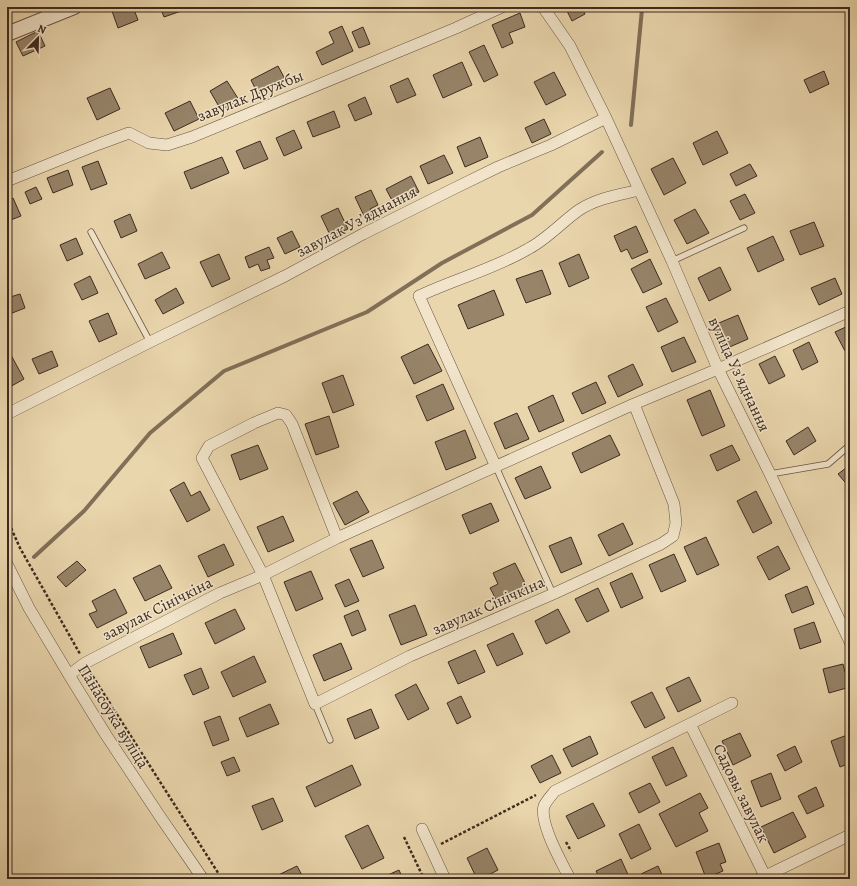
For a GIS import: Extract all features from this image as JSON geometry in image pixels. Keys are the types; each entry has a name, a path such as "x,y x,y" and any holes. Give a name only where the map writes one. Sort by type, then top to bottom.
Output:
{"street":[{"path":"7,34 74,7"},
{"name":"завулак Дружбы","path":"7,181 129,133 149,143 167,145 192,137 456,28 502,7"},
{"path":"543,7 570,46 606,118"},
{"name":"вуліца Узʼяднання","path":"606,118 672,261 718,369 850,642"},
{"name":"завулак Узʼяднання","path":"7,414 285,276 364,234 498,167 551,145 606,118"},
{"path":"496,467 419,296 438,287 498,264 530,249 579,210 597,200 639,190"},
{"name":"завулак Сінічкіна","path":"69,675 85,663 220,593 263,576 337,538 634,404 850,311"},
{"name":"завулак Сінічкіна","path":"315,704 410,656 553,594 661,544 673,536 676,523 674,504 634,404"},
{"path":"315,704 263,576 202,458 209,446 254,423 278,413 286,416 292,424 337,538"},
{"name":"Панасоўка вуліца","path":"7,564 29,608 106,735 203,879"},
{"path":"570,879 544,820 544,807 548,799 555,791 732,703"},
{"name":"Садовы завулак","path":"690,724 761,877 850,835"},
{"path":"422,829 445,879"}],"lane":[{"path":"672,261 744,228"},
{"path":"91,232 150,342"},
{"path":"770,474 828,464 850,445"},
{"path":"496,467 553,594"},
{"path":"315,704 330,740"}],"path":[{"path":"7,518 20,548 85,663 222,879"},
{"path":"441,844 542,792"},
{"path":"404,837 424,879"}],"building":[{"path":"123,7 133,7 138,20 118,28 112,11"},
{"path":"160,7 186,7 187,9 164,17"},
{"path":"208,7 218,7 209,10"},
{"path":"565,7 581,7 585,14 572,21"},
{"path":"520,13 525,27 509,33 513,43 502,48 492,25"},
{"path":"342,26 353,51 322,65 316,52 334,43 329,32"},
{"path":"363,27 370,44 359,48 352,32"},
{"path":"38,31 45,46 23,56 16,42"},
{"path":"484,45 498,75 484,82 469,52"},
{"path":"462,62 472,85 443,98 433,75"},
{"path":"278,66 285,79 258,94 251,80"},
{"path":"824,71 829,84 810,93 804,80"},
{"path":"554,72 566,95 546,105 534,82"},
{"path":"408,78 416,95 397,103 390,86"},
{"path":"227,81 239,100 221,110 210,91"},
{"path":"110,88 120,109 97,120 87,98"},
{"path":"365,97 372,114 355,121 348,105"},
{"path":"190,101 199,119 174,131 165,113"},
{"path":"334,111 340,127 313,137 307,122"},
{"path":"544,119 551,134 532,143 525,128"},
{"path":"294,130 302,148 284,156 276,138"},
{"path":"717,131 728,153 703,165 693,143"},
{"path":"480,137 488,157 465,167 457,147"},
{"path":"260,141 268,159 244,169 236,151"},
{"path":"444,155 453,173 428,184 420,166"},
{"path":"222,157 229,173 191,189 184,172"},
{"path":"673,158 686,183 664,195 651,169"},
{"path":"98,161 107,184 91,190 82,167"},
{"path":"750,164 757,176 736,186 730,174"},
{"path":"68,170 73,185 53,193 47,178"},
{"path":"411,176 419,192 394,204 386,189"},
{"path":"36,187 42,199 30,204 25,192"},
{"path":"371,190 378,205 370,209 373,215 365,218 355,197"},
{"path":"745,194 755,213 740,220 730,201"},
{"path":"13,198 21,216 8,221 7,200"},
{"path":"338,208 348,229 331,237 321,216"},
{"path":"695,209 709,233 687,244 674,220"},
{"path":"130,214 137,231 121,238 114,221"},
{"path":"814,222 824,246 800,255 790,231"},
{"path":"636,226 648,252 632,259 627,249 621,252 614,236"},
{"path":"292,231 300,247 285,254 277,238"},
{"path":"773,236 784,260 758,272 747,248"},
{"path":"76,238 83,254 67,261 60,245"},
{"path":"269,247 274,258 267,260 270,268 261,271 258,264 249,268 245,257"},
{"path":"162,252 170,268 145,279 138,264"},
{"path":"219,254 230,279 212,287 200,262"},
{"path":"579,254 589,278 569,287 559,263"},
{"path":"650,259 662,284 643,293 631,269"},
{"path":"720,267 731,290 709,301 698,278"},
{"path":"542,270 551,294 526,303 516,279"},
{"path":"90,276 98,293 82,300 74,284"},
{"path":"835,278 842,294 819,305 811,288"},
{"path":"176,288 184,303 163,314 155,300"},
{"path":"494,290 504,315 468,329 458,305"},
{"path":"20,294 25,308 7,315 7,298"},
{"path":"666,298 678,322 658,332 646,307"},
{"path":"108,313 117,334 99,342 89,321"},
{"path":"738,315 748,339 725,349 714,325"},
{"path":"850,325 850,349 845,351 835,332"},
{"path":"684,337 696,362 672,372 661,347"},
{"path":"809,342 818,362 802,370 793,350"},
{"path":"428,344 442,371 414,384 401,357"},
{"path":"52,351 58,366 39,374 32,359"},
{"path":"11,355 24,379 8,388 7,357"},
{"path":"775,356 785,376 769,384 759,364"},
{"path":"633,364 643,385 618,397 608,376"},
{"path":"343,375 354,405 333,413 322,383"},
{"path":"596,382 606,403 582,414 572,393"},
{"path":"443,384 454,409 427,421 416,396"},
{"path":"710,390 725,426 702,436 687,400"},
{"path":"553,395 564,421 539,432 528,407"},
{"path":"517,413 529,439 505,449 494,423"},
{"path":"329,416 339,447 316,455 305,424"},
{"path":"808,427 816,441 794,455 786,441"},
{"path":"465,430 476,458 446,470 435,442"},
{"path":"610,435 620,455 581,473 572,453"},
{"path":"258,445 268,469 240,480 231,455"},
{"path":"732,445 740,460 717,471 710,455"},
{"path":"850,465 850,488 838,474"},
{"path":"541,466 551,488 525,499 515,478"},
{"path":"184,482 191,496 200,491 210,510 187,522 170,490"},
{"path":"357,491 369,512 345,525 333,503"},
{"path":"756,491 772,523 753,533 737,501"},
{"path":"491,503 499,521 470,534 462,515"},
{"path":"283,516 294,541 268,552 257,527"},
{"path":"623,523 633,544 609,556 598,535"},
{"path":"571,537 582,564 561,573 549,546"},
{"path":"706,537 719,565 697,575 684,547"},
{"path":"372,540 384,568 363,577 350,549"},
{"path":"224,544 234,565 208,577 198,556"},
{"path":"778,546 790,569 769,580 757,557"},
{"path":"674,554 686,581 661,592 649,565"},
{"path":"77,561 86,570 66,587 57,577"},
{"path":"515,563 528,589 498,603 490,588 498,584 493,573"},
{"path":"160,565 172,588 145,601 133,578"},
{"path":"311,571 323,599 296,611 284,582"},
{"path":"632,573 643,598 621,608 610,583"},
{"path":"349,579 359,601 345,607 335,585"},
{"path":"807,586 814,604 792,613 785,595"},
{"path":"598,588 609,611 587,622 575,599"},
{"path":"115,589 127,613 97,628 89,614 97,611 92,601"},
{"path":"415,605 427,635 401,645 389,615"},
{"path":"235,609 245,629 215,644 205,623"},
{"path":"558,609 570,632 546,644 535,621"},
{"path":"358,610 366,630 352,636 344,616"},
{"path":"814,622 821,642 800,649 794,629"},
{"path":"173,633 182,654 149,668 140,647"},
{"path":"513,633 523,654 497,666 487,645"},
{"path":"341,643 352,669 324,681 313,655"},
{"path":"475,650 485,672 458,684 448,662"},
{"path":"254,656 266,682 233,697 221,672"},
{"path":"843,664 845,672 850,671 850,687 829,693 823,669"},
{"path":"201,668 209,688 193,695 184,675"},
{"path":"689,677 701,701 678,712 666,688"},
{"path":"416,684 429,709 408,720 395,695"},
{"path":"652,692 665,718 645,728 631,702"},
{"path":"461,696 471,717 457,724 447,703"},
{"path":"270,704 279,724 247,737 239,718"},
{"path":"371,709 379,728 355,739 347,719"},
{"path":"220,716 229,740 213,746 204,722"},
{"path":"740,733 751,756 733,765 722,741"},
{"path":"850,734 850,763 840,767 831,741"},
{"path":"590,736 598,754 572,767 563,749"},
{"path":"795,746 802,762 785,771 777,755"},
{"path":"673,747 687,776 666,786 652,757"},
{"path":"552,755 561,773 540,783 531,766"},
{"path":"234,757 240,771 227,776 221,762"},
{"path":"352,765 361,785 315,807 306,787"},
{"path":"771,773 781,799 761,807 751,781"},
{"path":"650,783 660,802 639,813 629,793"},
{"path":"816,787 824,806 807,814 798,796"},
{"path":"700,793 708,808 699,813 708,831 676,847 659,814"},
{"path":"273,798 283,821 262,830 252,806"},
{"path":"593,803 605,826 578,839 566,816"},
{"path":"793,812 806,837 774,853 761,827"},
{"path":"639,824 651,849 631,859 619,834"},
{"path":"368,825 384,858 362,869 345,836"},
{"path":"719,843 726,862 720,864 723,871 706,878 696,852"},
{"path":"487,848 498,870 481,879 477,879 467,858"},
{"path":"621,859 630,879 600,879 596,871"},
{"path":"297,866 304,879 270,879"},
{"path":"658,866 664,879 643,879 641,874"},
{"path":"399,870 403,879 379,879"}],"waterway":[{"path":"631,125 643,7"},
{"path":"34,557 84,511 150,433 224,371 367,312 442,263 532,215 602,152"}]}
